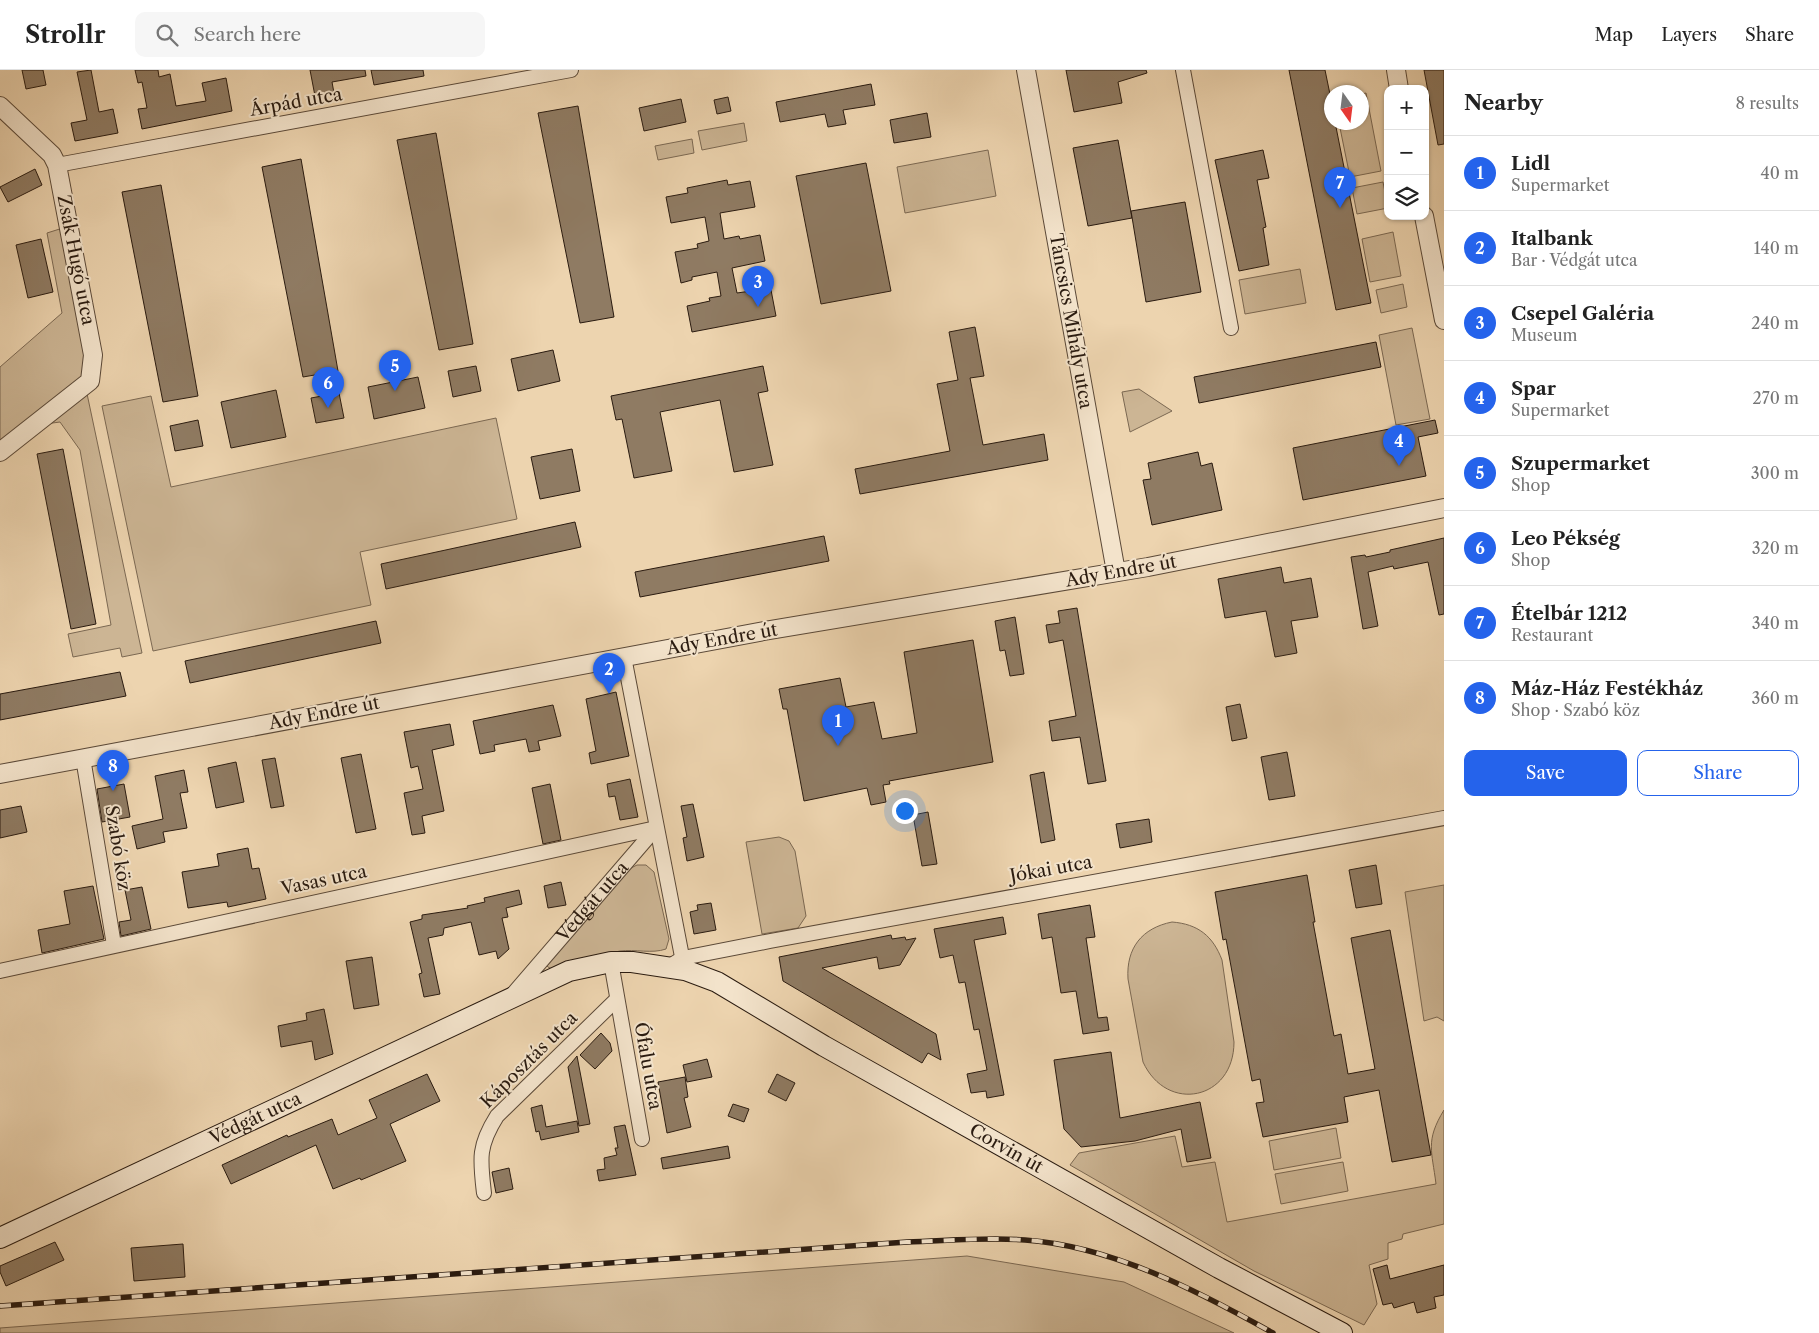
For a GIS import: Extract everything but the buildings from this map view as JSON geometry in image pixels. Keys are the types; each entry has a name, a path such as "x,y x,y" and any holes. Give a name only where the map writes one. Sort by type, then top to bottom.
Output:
{"main road":[{"name":"Védgát utca","path":"0,1238 569,971 611,962 679,965"},
{"name":"Corvin út","path":"679,965 717,982 824,1046 1210,1263 1342,1333"}],"street":[{"name":"Árpád utca","path":"57,165 512,76 571,70"},
{"name":"Táncsics Mihály utca","path":"1026,70 1116,572"},
{"path":"1183,70 1231,328"},
{"path":"1396,70 1398,85"},
{"path":"0,106 52,155 57,165"},
{"name":"Zsák Hugó utca","path":"0,452 90,381 93,355 57,165"},
{"path":"1425,220 1444,320"},
{"name":"Ady Endre út","path":"0,774 831,619 1116,572 1444,508"},
{"path":"624,657 679,965"},
{"name":"Szabó köz","path":"83,758 114,945"},
{"name":"Jókai utca","path":"679,965 1023,893 1444,818"},
{"name":"Vasas utca","path":"0,971 656,828"},
{"name":"Védgát utca","path":"511,997 656,828"},
{"path":"611,962 617,999"},
{"name":"Ófalu utca","path":"617,999 642,1139"},
{"name":"Káposztás utca","path":"484,1193 480,1158 487,1132 497,1116 617,999"}],"shaded area":[{"path":"1369,109 1381,171 1350,177 1340,130 1369,130"},
{"path":"744,123 747,141 702,150 698,131"},
{"path":"692,139 694,153 658,160 655,146"},
{"path":"988,150 996,196 905,213 897,167"},
{"path":"1383,182 1384,209 1357,214 1352,188"},
{"path":"66,227 89,358 84,377 0,447 0,367 62,313 47,233"},
{"path":"1393,232 1401,276 1370,282 1362,239"},
{"path":"1300,269 1306,303 1245,314 1239,280"},
{"path":"1403,284 1407,307 1381,313 1376,290"},
{"path":"1412,328 1430,419 1396,425 1379,335"},
{"path":"86,389 142,653 122,657 120,648 73,657 68,634 111,625 80,450 60,422 45,424"},
{"path":"1139,389 1172,411 1130,432 1122,392"},
{"path":"151,396 171,487 496,418 517,519 360,552 371,605 153,651 102,406"},
{"path":"779,837 789,841 795,851 806,916 798,928 762,934 746,842"},
{"path":"637,865 646,865 654,872 669,939 666,949 655,951 620,951 552,969 548,967 546,965 629,869"},
{"path":"1444,885 1444,1021 1437,1017 1424,1021 1405,892"},
{"path":"1172,922 1190,925 1203,933 1214,944 1222,960 1234,1042 1231,1062 1223,1077 1212,1088 1198,1093 1182,1094 1167,1089 1154,1078 1143,1062 1128,979 1130,958 1138,941 1152,929"},
{"path":"1444,1110 1444,1224 1403,1234 1402,1239 1388,1243 1388,1259 1369,1265 1377,1304 1364,1325 1254,1271 1070,1165 1079,1153 1175,1136 1182,1167 1215,1162 1227,1222 1436,1184 1431,1146 1434,1130"},
{"path":"1336,1128 1341,1158 1274,1170 1269,1141"},
{"path":"1343,1162 1348,1191 1281,1204 1275,1174"},
{"path":"967,1256 1124,1282 1234,1333 0,1333 0,1328"}],"railway":[{"path":"0,1306 907,1242 1010,1239 1058,1244 1122,1261 1185,1287 1273,1333"}],"place":[{"name":"Ételbár 1212","path":"1340,208"},
{"name":"Csepel Galéria","path":"758,307"},
{"name":"Szupermarket","path":"395,391"},
{"name":"Leo Pékség","path":"328,408"},
{"name":"Spar","path":"1399,466"},
{"name":"Italbank","path":"609,694"},
{"name":"Lidl","path":"838,746"},
{"name":"Máz-Ház Festékház","path":"113,791"}]}
